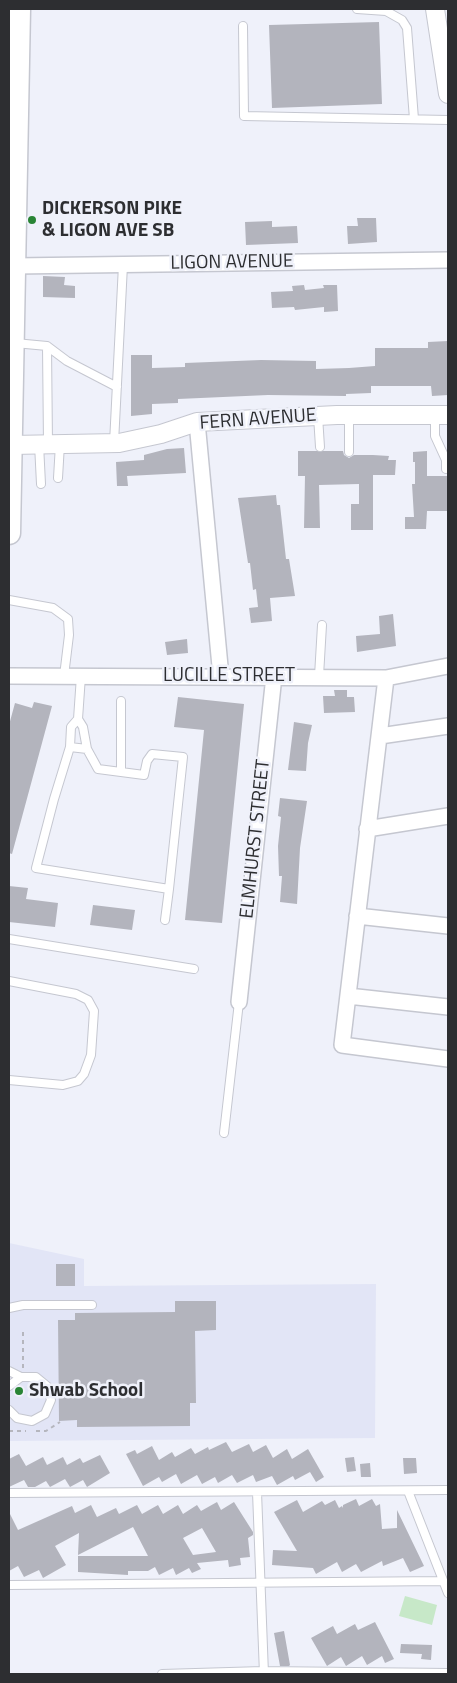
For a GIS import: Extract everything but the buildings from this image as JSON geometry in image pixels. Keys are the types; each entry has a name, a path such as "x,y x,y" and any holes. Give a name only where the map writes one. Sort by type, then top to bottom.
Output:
{"main road":[{"path":"9,533 19,9"}],"street":[{"path":"435,9 448,94"},
{"name":"LIGON AVENUE","path":"15,266 448,260"},
{"name":"FERN AVENUE","path":"11,445 114,443 162,434 198,422 350,415 442,415"},
{"path":"198,422 221,676"},
{"name":"LUCILLE STREET","path":"9,676 320,676 386,678 448,666"},
{"name":"ELMHURST STREET","path":"239,1002 274,676"},
{"path":"386,678 342,1045 448,1059"},
{"path":"380,736 448,726"},
{"path":"367,829 448,816"},
{"path":"357,916 448,926"},
{"path":"348,996 448,1007"}],"lane":[{"path":"357,9 386,11 402,20 407,28 414,119"},
{"path":"243,26 244,116 448,120"},
{"path":"114,443 123,264"},
{"path":"13,343 30,342 47,346 67,361 117,387"},
{"path":"42,484 49,444 47,346"},
{"path":"349,452 350,415"},
{"path":"442,415 435,436 446,460 446,469"},
{"path":"318,416 320,447"},
{"path":"49,444 58,478"},
{"path":"9,600 53,608 68,619 69,635 64,676"},
{"path":"320,676 322,625"},
{"path":"81,676 78,719 83,727 87,748 98,769 144,776 147,761 152,754 183,757 165,920"},
{"path":"121,701 121,772"},
{"path":"78,719 71,727 70,747 54,798 36,868 169,889"},
{"path":"70,747 87,748"},
{"path":"9,939 194,969"},
{"path":"9,981 76,994 88,1000 94,1011 91,1055 84,1074 78,1081 63,1085 9,1080"},
{"path":"224,1133 239,1002"},
{"path":"9,1308 23,1305 92,1305"},
{"path":"12,1370 21,1377"},
{"path":"9,1386 21,1377 36,1376 47,1386 51,1400 45,1414 32,1421 17,1418 9,1410"},
{"path":"9,1493 448,1490"},
{"path":"408,1491 448,1593"},
{"path":"257,1492 263,1673"},
{"path":"9,1585 443,1581"},
{"path":"162,1674 448,1673"}],"path":[{"path":"12,1370 23,1369 23,1328"}],"shaded area":[{"path":"9,1243 84,1259 84,1286 376,1284 375,1438 9,1441"}],"green space":[{"path":"405,1596 437,1605 432,1625 399,1616"}],"place":[{"name":"DICKERSON PIKE & LIGON AVE SB","path":"32,220"},
{"name":"Shwab School","path":"19,1391"}]}
